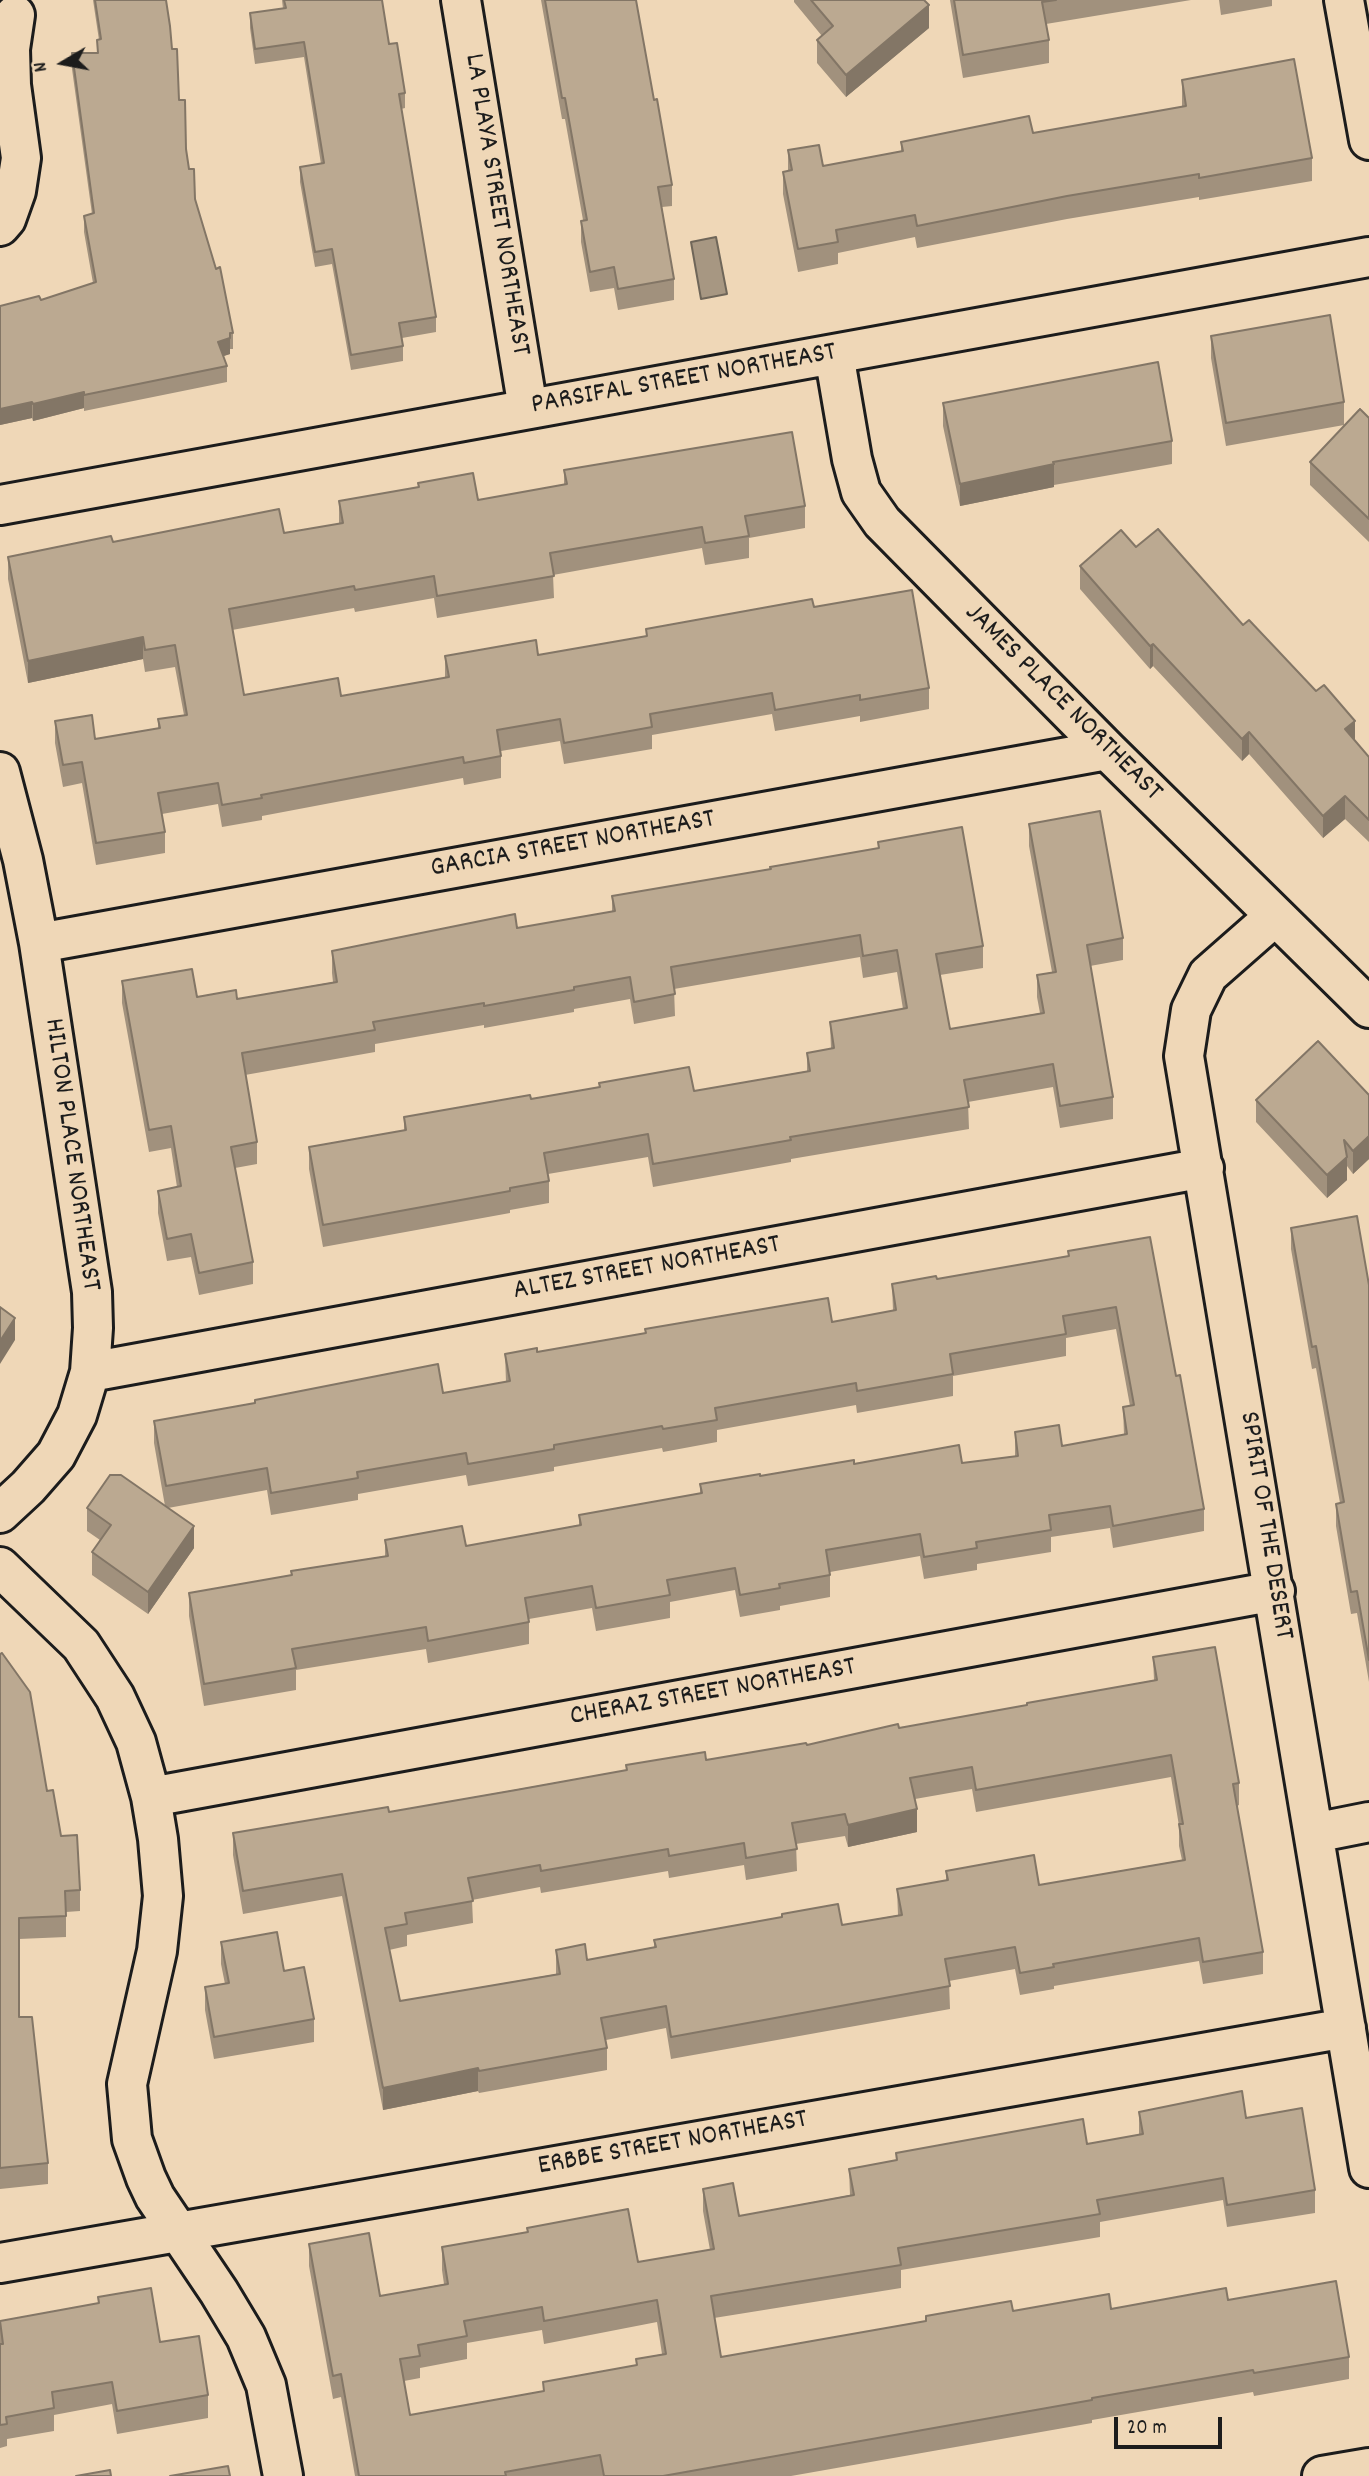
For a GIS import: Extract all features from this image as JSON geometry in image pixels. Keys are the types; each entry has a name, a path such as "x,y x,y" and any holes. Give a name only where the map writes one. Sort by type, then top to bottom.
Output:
{"street":[{"name":"LA PLAYA STREET NORTHEAST","path":"461,0 528,409"},
{"path":"1344,0 1369,140"},
{"path":"0,226 6,219 16,191 22,158 11,85 10,49 15,15"},
{"name":"PARSIFAL STREET NORTHEAST","path":"0,505 1369,257"},
{"name":"JAMES PLACE NORTHEAST","path":"834,354 852,459 861,492 882,522 1274,917 1369,1008"},
{"name":"GARCIA STREET NORTHEAST","path":"39,943 1107,750"},
{"name":"HILTON PLACE NORTHEAST","path":"0,772 23,860 39,943 92,1292 93,1328 90,1372 77,1415 56,1455 0,1513"},
{"name":"SPIRIT OF THE DESERT","path":"1274,917 1209,975 1191,1010 1185,1056 1369,2168"},
{"name":"ALTEZ STREET NORTHEAST","path":"90,1372 1204,1168"},
{"path":"0,1567 81,1645 115,1697 136,1742 151,1797 163,1896 157,1951 127,2084 132,2139 146,2178 177,2232 219,2292 246,2337 266,2385 283,2476"},
{"name":"CHERAZ STREET NORTHEAST","path":"151,1797 1275,1591"},
{"path":"1314,1833 1369,1822"},
{"name":"ERBBE STREET NORTHEAST","path":"0,2263 1346,2028"},
{"path":"1322,2476 1369,2468"}],"shaded area":[{"path":"716,237 727,294 701,299 691,242"}],"building":[{"path":"95,0 166,0 172,49 177,49 179,100 185,100 186,149 189,169 194,169 195,199 216,269 220,267 233,333 230,333 230,338 218,342 227,366 0,409 0,306 39,296 41,300 96,282 84,216 94,213 72,53 98,53 97,40 101,39"},
{"path":"284,0 382,0 389,44 397,43 405,93 399,94 436,317 399,323 403,346 351,355 332,249 315,252 300,167 324,163 304,42 255,49 250,13 286,8"},
{"path":"545,0 636,0 672,185 658,187 674,279 618,289 614,267 590,272 581,221 587,220"},
{"path":"811,0 924,0 929,5 846,75 817,40 833,26"},
{"path":"954,0 1056,0 1042,2 1049,40 963,55"},
{"path":"1294,59 1312,158 1199,178 1199,174 1067,196 917,226 915,215 836,230 838,242 798,249 783,172 792,170 788,150 819,145 823,166 903,151 901,142 1029,116 1033,133 1186,106 1182,80"},
{"path":"1330,315 1344,402 1226,423 1211,336"},
{"path":"1158,362 1172,441 1053,462 1054,464 960,484 943,403"},
{"path":"1360,409 1369,418 1369,519 1310,462"},
{"path":"792,432 805,506 745,516 749,536 705,543 702,527 550,553 554,576 437,596 434,576 355,590 354,586 229,609 244,695 338,678 341,696 449,677 445,656 536,640 538,655 647,636 646,629 812,599 814,607 912,590 929,688 860,700 860,695 775,710 772,693 650,714 652,727 564,743 560,719 497,730 501,756 464,763 463,757 261,795 262,798 222,805 218,783 158,793 165,832 96,843 82,762 63,765 55,721 92,715 95,739 160,728 158,719 187,715 175,645 145,650 143,637 28,661 8,557 111,536 113,542 279,509 284,533 343,523 339,501 419,487 418,483 473,473 478,500 567,484 564,470"},
{"path":"1158,529 1243,625 1249,620 1316,691 1324,685 1355,721 1345,729 1369,757 1369,820 1345,796 1323,816 1249,732 1242,739 1153,644 1150,646 1080,566 1121,530 1136,547"},
{"path":"1100,811 1123,938 1087,945 1113,1097 1060,1106 1053,1064 964,1080 969,1107 790,1137 791,1140 653,1164 648,1134 544,1153 549,1181 510,1188 510,1191 323,1225 309,1147 406,1130 404,1117 530,1095 531,1099 600,1087 599,1083 689,1067 694,1091 810,1071 807,1053 834,1048 830,1022 907,1008 897,950 863,956 860,935 671,967 675,994 634,1002 630,977 484,1006 484,1003 373,1022 375,1030 242,1053 257,1142 231,1147 253,1262 199,1273 191,1234 167,1239 158,1191 181,1186 171,1126 149,1130 122,981 192,969 197,997 236,990 237,999 337,982 332,951 515,914 517,928 615,911 612,896 879,848 878,842 962,827 983,946 936,954 950,1029 1044,1013 1037,975 1056,972 1029,824"},
{"path":"1318,1041 1369,1095 1369,1136 1353,1151 1344,1140 1347,1157 1327,1175 1256,1100"},
{"path":"1357,1216 1369,1285 1369,1660 1357,1591 1351,1592 1336,1504 1344,1502 1316,1346 1312,1347 1291,1228"},
{"path":"1150,1237 1176,1376 1180,1375 1204,1509 1113,1526 1110,1506 1049,1515 1051,1530 976,1542 977,1548 924,1557 920,1534 826,1550 830,1575 779,1584 780,1588 740,1595 735,1568 667,1580 670,1595 596,1608 592,1586 525,1598 529,1622 428,1641 426,1627 292,1649 296,1668 204,1684 189,1593 292,1575 291,1571 388,1556 385,1540 462,1526 466,1546 581,1525 579,1515 702,1493 700,1484 854,1460 854,1464 959,1445 962,1463 1018,1456 1015,1432 1059,1425 1062,1446 1127,1434 1123,1407 1134,1405 1116,1307 1063,1316 1066,1334 950,1354 953,1374 857,1391 856,1383 715,1408 717,1420 663,1429 662,1426 554,1445 554,1449 468,1464 466,1453 357,1472 358,1478 271,1493 267,1468 166,1486 154,1421 255,1403 255,1400 438,1364 443,1393 510,1381 505,1354 537,1348 537,1352 646,1333 645,1329 828,1298 832,1322 896,1310 892,1284 1069,1256 1068,1251"},
{"path":"0,1307 15,1318 0,1341"},
{"path":"110,1475 121,1475 194,1526 148,1592 92,1552 111,1525 87,1508"},
{"path":"1215,1647 1239,1783 1233,1784 1263,1952 1203,1962 1199,1938 1053,1964 1054,1967 1020,1973 1015,1947 945,1959 950,1986 671,2037 666,2006 601,2018 607,2048 479,2071 478,2068 383,2088 342,1874 243,1891 233,1833 388,1807 389,1812 627,1770 626,1765 705,1752 706,1760 806,1743 807,1745 898,1724 899,1728 1027,1705 1157,1680 1153,1657","holes":["1171,1755 1183,1824 1179,1824 1185,1860 1039,1885 1034,1855 946,1871 948,1880 897,1889 902,1915 842,1925 838,1904 654,1940 656,1947 587,1960 585,1944 556,1950 560,1974 400,2001 385,1928 407,1924 405,1913 473,1901 468,1878 540,1865 541,1871 668,1849 669,1856 744,1843 746,1858 797,1849 792,1823 845,1814 848,1825 917,1809 910,1778 972,1767 976,1790"]},
{"path":"2,1653 30,1692 47,1791 53,1790 61,1836 77,1835 80,1890 65,1891 66,1916 19,1918 19,2017 32,2017 48,2163 0,2168 0,1654"},
{"path":"277,1932 284,1971 304,1967 314,2019 214,2037 205,1987 229,1983 221,1942"},
{"path":"1242,2091 1246,2118 1302,2108 1315,2190 1227,2205 1223,2178 1097,2200 1100,2214 898,2248 901,2265 711,2296 721,2357 926,2321 926,2316 1011,2301 1013,2311 1109,2294 1111,2309 1226,2288 1228,2300 1336,2281 1349,2357 1254,2373 1253,2370 663,2476 604,2476 600,2455 505,2472 506,2476 359,2476 341,2374 333,2376 309,2244 369,2233 380,2296 448,2284 442,2247 528,2232 527,2228 628,2209 638,2262 714,2249 703,2189 733,2183 739,2216 854,2195 849,2169 897,2160 896,2153 1083,2119 1087,2144 1143,2134 1139,2112","holes":["657,2300 666,2354 636,2359 637,2365 543,2382 544,2391 410,2415 400,2359 420,2356 418,2345 467,2336 464,2321 542,2307 544,2321"]},
{"path":"151,2288 160,2342 199,2336 208,2395 117,2411 112,2382 52,2392 54,2408 6,2417 7,2424 0,2425 0,2344 3,2344 0,2321 99,2303 98,2297"},
{"path":"228,2466 230,2476 170,2476"},
{"path":"110,2470 111,2476 76,2476"}]}
